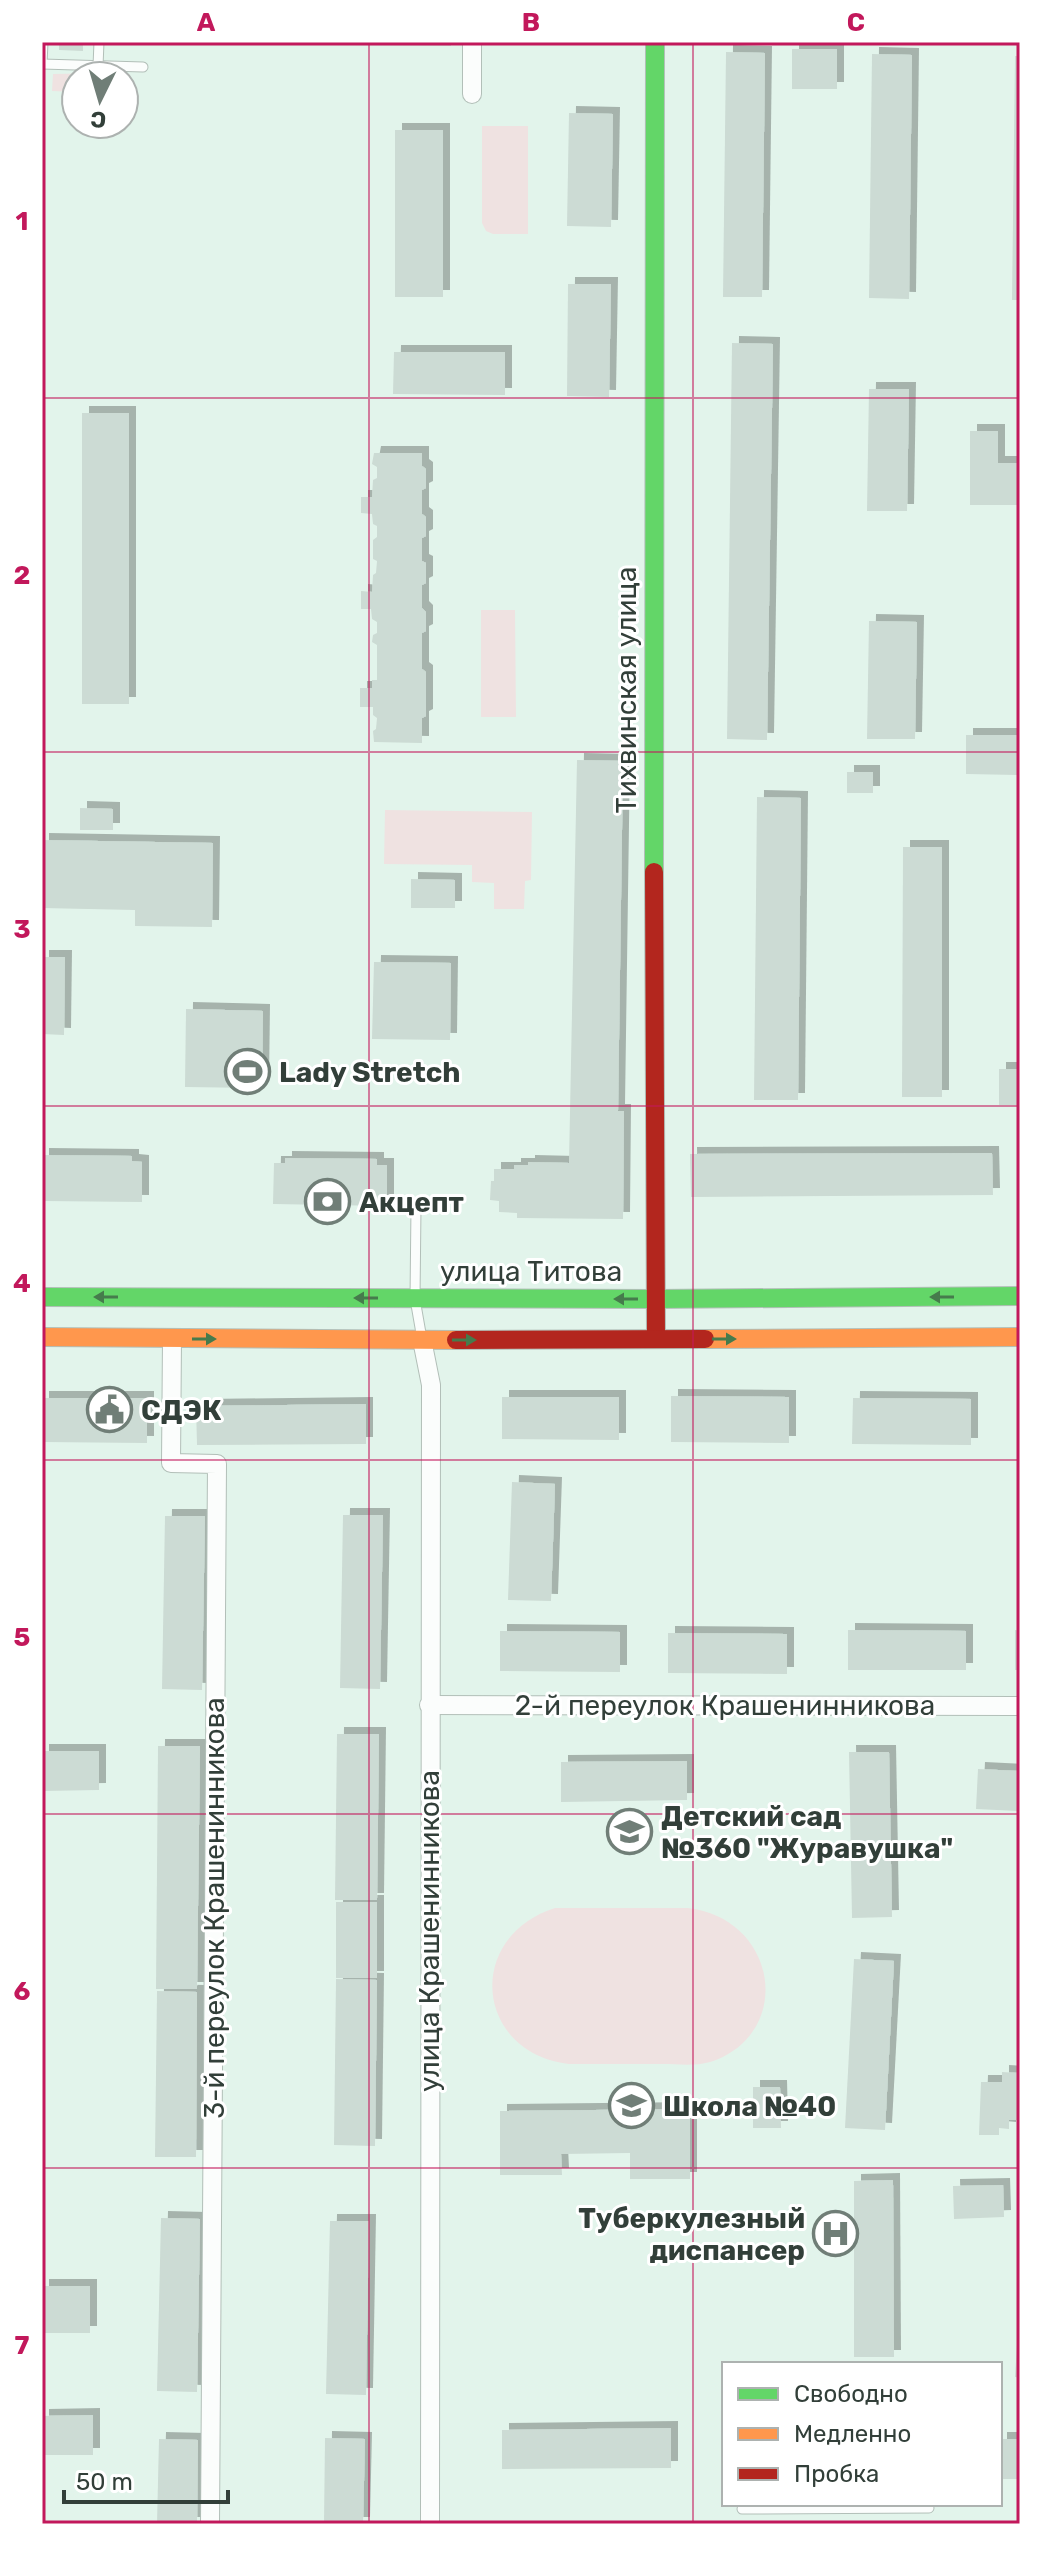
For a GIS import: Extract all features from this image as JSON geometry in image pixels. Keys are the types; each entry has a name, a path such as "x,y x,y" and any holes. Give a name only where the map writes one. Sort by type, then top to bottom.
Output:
{"main road":[{"name":"Тихвинская улица","path":"655,42 656,1339"},
{"name":"улица Титова","path":"42,1297 656,1299 1020,1296"},
{"path":"42,1337 422,1340 1020,1337"}],"street":[{"path":"472,42 472,94"},
{"name":"3-й переулок Крашенинникова","path":"172,1339 171,1463 217,1464 210,2524"},
{"name":"улица Крашенинникова","path":"422,1340 431,1385 430,2524"},
{"name":"2-й переулок Крашенинникова","path":"429,1705 1020,1706"}],"lane":[{"path":"42,64 43,42"},
{"path":"416,1207 415,1299 422,1340"},
{"path":"742,2509 929,2508"}],"shaded area":[{"path":"53,74 60,74 60,91 52,91"},
{"path":"482,126 528,126 528,234 493,234 486,231 482,223"},
{"path":"481,610 515,610 516,717 481,717"},
{"path":"385,810 532,812 531,880 525,881 524,909 494,909 494,883 472,882 472,865 384,864"},
{"path":"555,1908 688,1908 717,1916 740,1931 756,1952 764,1976 765,2000 757,2024 741,2045 703,2064 569,2064 538,2055 514,2039 499,2017 493,1993 495,1967 506,1943 526,1923"}],"building":[{"path":"59,42 83,42 83,51 59,50"},
{"path":"334,42 451,42 451,46 334,45"},
{"path":"792,49 837,49 837,89 792,89"},
{"path":"726,52 765,53 762,297 723,297"},
{"path":"872,54 912,55 909,299 869,298"},
{"path":"1015,56 1020,56 1020,300 1012,300"},
{"path":"569,113 613,114 611,227 567,226"},
{"path":"395,130 443,130 443,297 395,297"},
{"path":"568,284 611,284 609,397 567,396"},
{"path":"732,343 773,344 767,740 727,739"},
{"path":"394,352 505,352 505,395 393,394"},
{"path":"869,389 909,389 907,511 867,511"},
{"path":"82,413 129,413 129,704 82,704"},
{"path":"970,431 998,431 998,463 1020,463 1020,505 970,505"},
{"path":"374,453 422,453 422,466 426,469 426,488 422,490 422,514 426,517 426,536 422,538 426,583 422,585 422,608 426,612 426,631 422,633 422,669 426,672 426,716 422,718 422,743 374,742 377,718 373,715 373,707 360,707 360,688 372,688 372,680 377,680 377,645 372,642 373,635 377,633 377,622 372,619 371,609 361,609 361,591 372,592 377,561 373,559 373,540 377,537 377,526 373,524 372,514 361,513 361,497 372,497 373,480 377,478 377,467 372,464"},
{"path":"869,621 917,622 915,739 867,739"},
{"path":"966,735 1020,735 1020,775 966,774"},
{"path":"577,760 623,761 618,1111 624,1111 623,1219 517,1218 517,1213 499,1212 499,1201 490,1200 494,1169 514,1169 514,1165 528,1165 528,1162 569,1163"},
{"path":"847,772 873,772 873,793 847,793"},
{"path":"757,797 801,798 798,1100 754,1100"},
{"path":"80,808 113,809 113,830 80,830"},
{"path":"42,840 213,843 212,927 135,926 135,910 42,908"},
{"path":"903,847 942,847 942,1097 902,1097"},
{"path":"411,879 455,880 455,908 411,908"},
{"path":"42,957 65,957 64,1035 42,1034"},
{"path":"374,962 451,963 450,1040 372,1039"},
{"path":"186,1009 263,1011 262,1088 185,1087"},
{"path":"999,1069 1020,1069 1020,1105 999,1105"},
{"path":"992,1153 993,1195 691,1197 690,1154"},
{"path":"42,1155 132,1156 132,1161 142,1162 142,1202 42,1201"},
{"path":"285,1158 377,1159 377,1165 387,1165 387,1206 273,1204 274,1163 285,1163"},
{"path":"671,1396 789,1397 789,1443 671,1442"},
{"path":"502,1397 619,1397 619,1440 502,1439"},
{"path":"42,1398 147,1398 147,1443 42,1442"},
{"path":"853,1398 971,1399 971,1445 852,1444"},
{"path":"366,1404 366,1444 197,1445 196,1406"},
{"path":"512,1482 555,1484 551,1601 508,1600"},
{"path":"343,1515 383,1515 380,1689 340,1688"},
{"path":"165,1516 205,1516 202,1690 162,1689"},
{"path":"848,1630 966,1631 966,1670 848,1670"},
{"path":"1015,1630 1020,1631 1020,1670 1015,1670"},
{"path":"500,1631 620,1632 620,1672 500,1671"},
{"path":"668,1633 787,1634 787,1674 668,1673"},
{"path":"337,1734 379,1734 377,1900 335,1900"},
{"path":"158,1746 200,1746 197,1989 156,1989"},
{"path":"42,1751 99,1751 99,1790 42,1791"},
{"path":"849,1752 889,1752 892,1917 852,1918"},
{"path":"687,1761 687,1800 561,1802 561,1762"},
{"path":"978,1769 1020,1771 1020,1811 976,1809"},
{"path":"336,1902 377,1902 377,1978 336,1978"},
{"path":"854,1959 894,1961 885,2130 845,2128"},
{"path":"336,1979 377,1980 375,2146 334,2145"},
{"path":"157,1991 197,1992 196,2157 155,2157"},
{"path":"1002,2072 1020,2073 1020,2120 1009,2120 1009,2129 999,2128 999,2135 979,2135 981,2082 1002,2082"},
{"path":"753,2087 780,2087 781,2128 753,2128"},
{"path":"690,2109 690,2179 630,2179 630,2153 561,2154 562,2175 500,2175 500,2111"},
{"path":"893,2180 894,2357 854,2357 854,2181"},
{"path":"1003,2185 1004,2217 954,2219 953,2186"},
{"path":"161,2218 200,2219 197,2392 157,2391"},
{"path":"330,2221 369,2221 366,2395 326,2394"},
{"path":"42,2286 90,2286 90,2333 42,2333"},
{"path":"1017,2345 1020,2345 1020,2378 1015,2377"},
{"path":"93,2415 93,2455 42,2455 42,2416"},
{"path":"671,2428 671,2468 502,2469 502,2430"},
{"path":"325,2438 365,2439 363,2524 324,2524"},
{"path":"159,2439 198,2440 197,2524 157,2524"},
{"path":"1002,2439 1020,2439 1020,2479 1002,2479"}],"traffic: fast":[{"path":"654,872 655,42"},
{"path":"42,1297 656,1299 1020,1296"}],"traffic: slow":[{"path":"42,1337 456,1340"},
{"path":"705,1339 1020,1337"}],"traffic: jam":[{"path":"654,872 656,1339"},
{"path":"456,1340 705,1339"}],"place":[{"name":"Lady Stretch","path":"248,1072"},
{"name":"Акцепт","path":"328,1202"},
{"name":"СДЭК","path":"110,1410"},
{"name":"Детский сад №360 \"Журавушка\"","path":"630,1832"},
{"name":"Школа №40","path":"632,2106"},
{"name":"Туберкулезный диспансер","path":"836,2234"}]}
